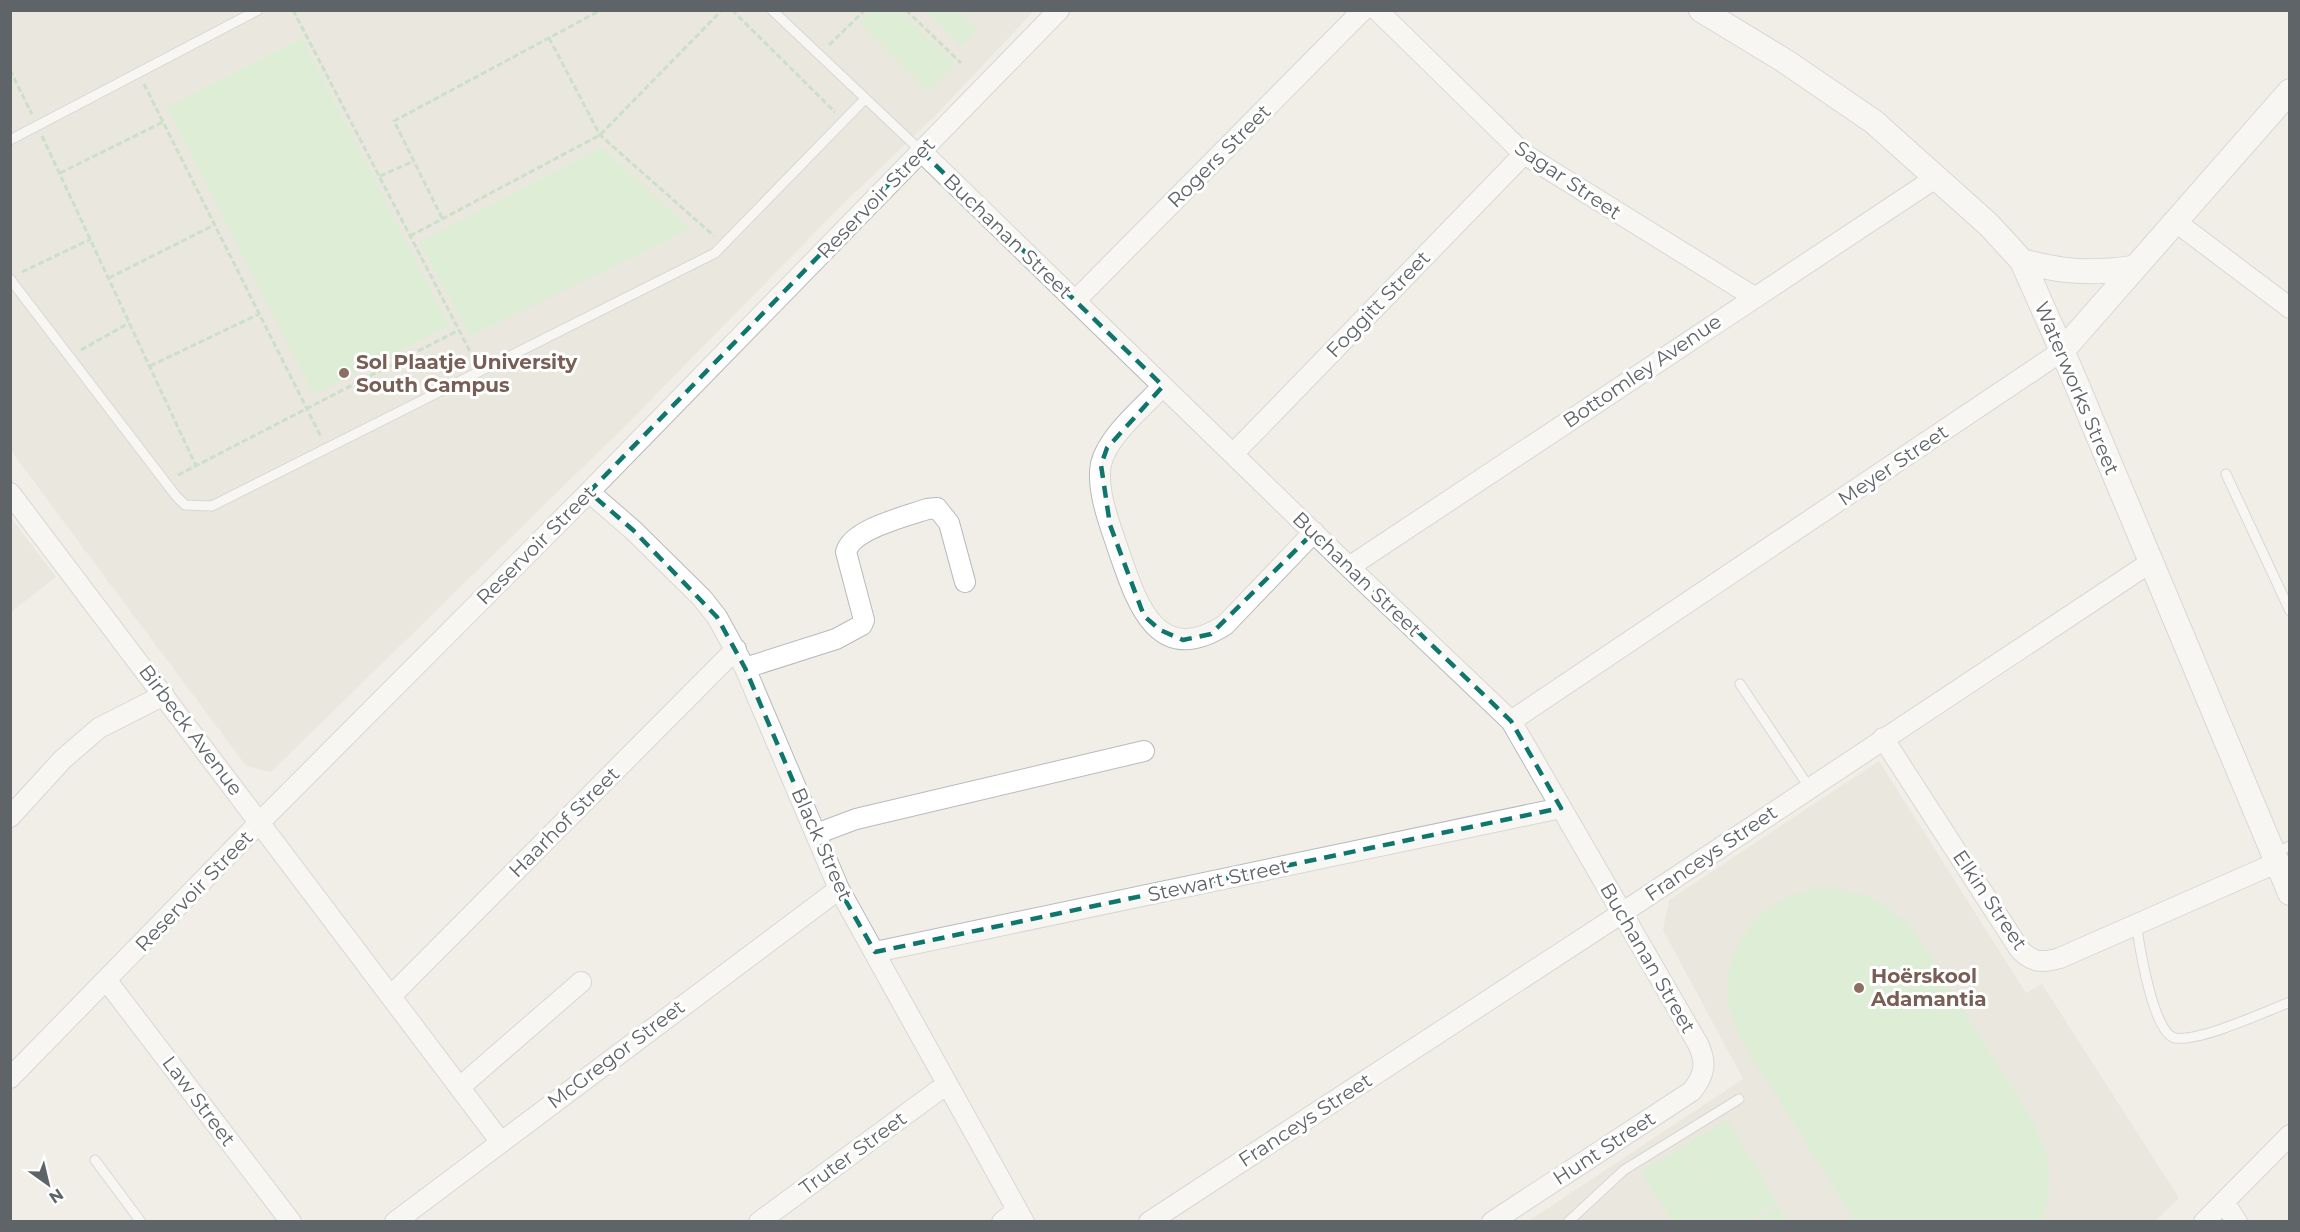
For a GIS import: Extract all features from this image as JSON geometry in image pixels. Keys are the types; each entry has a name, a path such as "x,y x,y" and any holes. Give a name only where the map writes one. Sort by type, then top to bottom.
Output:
{"street":[{"name":"Reservoir Street","path":"10,1078 260,822 589,492 1059,10"},
{"name":"Rogers Street","path":"1075,301 1363,10"},
{"name":"Sagar Street","path":"1377,10 1524,154 1754,297"},
{"name":"Waterworks Street","path":"1701,10 1785,61 1860,111 1989,225 2022,261 2279,854 2289,893"},
{"name":"Meyer Street","path":"1511,721 2062,351 2132,268 2231,160 2242,143 2289,91"},
{"name":"Meyer Street","path":"2231,160 2253,144 2289,107"},
{"name":"Buchanan Street","path":"921,151 1349,567 1511,721 1698,1044 1705,1065"},
{"name":"Foggitt Street","path":"1233,454 1524,154"},
{"name":"Bottomley Avenue","path":"1349,567 1936,177"},
{"path":"2176,222 2289,308"},
{"path":"2022,261 2058,271 2095,273 2132,268"},
{"path":"1163,386 1107,448 1101,465 1101,481 1110,525 1131,588 1144,616 1160,630 1183,640 1211,634 1225,625 1314,532"},
{"name":"Black Street","path":"589,492 633,530 702,598 736,649 839,889 947,1084 1014,1218"},
{"name":"Birbeck Avenue","path":"10,493 392,995 500,1141"},
{"path":"745,668 836,639 862,625 864,620 846,552 848,544 857,535 927,509 937,508 949,524 965,582"},
{"name":"Franceys Street","path":"1149,1221 1622,913 2151,562"},
{"name":"Haarhof Street","path":"392,995 736,649"},
{"path":"10,817 63,759 99,728 164,695"},
{"name":"Elkin Street","path":"1883,738 2025,955 2034,961 2053,960 2279,854"},
{"path":"816,834 856,819 1144,751"},
{"name":"Stewart Street","path":"875,952 1561,808"},
{"name":"McGregor Street","path":"394,1221 839,889"},
{"name":"Law Street","path":"107,981 291,1221"},
{"path":"460,1087 581,982"},
{"name":"Hunt Street","path":"1492,1221 1692,1091 1704,1072 1705,1065"},
{"name":"Truter Street","path":"759,1221 947,1084"},
{"path":"2204,1221 2289,1134"},
{"path":"2224,1202 2237,1221"}],"lane":[{"path":"10,140 258,10"},
{"path":"772,10 921,151"},
{"path":"10,279 185,505 212,506 715,253 865,99"},
{"path":"2226,474 2289,611"},
{"path":"1740,684 1809,787"},
{"path":"2136,923 2152,1002 2167,1034 2175,1038 2204,1034 2289,1002"},
{"path":"1568,1221 1624,1170 1739,1099"},
{"path":"95,1160 141,1221"}],"path":[{"path":"293,10 481,372"},
{"path":"442,219 394,121 601,10"},
{"path":"410,236 600,135 722,10"},
{"path":"732,10 844,121"},
{"path":"819,55 865,10"},
{"path":"906,10 961,63"},
{"path":"549,38 600,135 723,244"},
{"path":"10,70 196,466"},
{"path":"138,73 328,449"},
{"path":"60,173 163,122"},
{"path":"379,176 414,161"},
{"path":"108,278 214,225"},
{"path":"21,273 90,239"},
{"path":"150,366 259,314"},
{"path":"70,357 129,323"},
{"path":"165,482 459,330"}],"highlighted area":[{"path":"921,151 1163,386 1107,448 1101,465 1110,525 1144,616 1160,630 1183,640 1211,634 1314,532 1511,721 1561,808 875,952 839,889 745,668 717,617 633,530 589,492"}],"shaded area":[{"name":"Sol Plaatje University South Campus","path":"11,11 1034,11 937,114 843,204 624,427 271,772 246,766 11,451"},
{"path":"11,518 56,577 11,612"},
{"name":"Hoërskool Adamantia","path":"1879,761 2026,993 2042,984 2179,1198 2154,1222 1527,1222 1743,1079 1663,930 1669,900"}],"green space":[{"path":"872,10 900,11 955,64 928,91 860,22"},
{"path":"927,11 959,11 978,30 961,47"},
{"path":"302,38 449,326 314,395 167,107"},
{"path":"602,147 691,229 470,336 419,242"},
{"path":"1820,888 1848,891 1872,898 1893,911 1913,930 2035,1125 2049,1162 2049,1197 2042,1221 1855,1221 1741,1040 1730,1010 1728,987 1730,966 1737,947 1748,929 1762,914 1779,902 1799,893"},
{"path":"1727,1120 1777,1203 1747,1221 1672,1221 1641,1172 1683,1146 1717,1201 1684,1145"},
{"path":"1778,1206 1787,1221 1753,1221"}],"place":[{"name":"Sol Plaatje University South Campus","path":"344,373"},
{"name":"Hoërskool Adamantia","path":"1859,988"}]}
